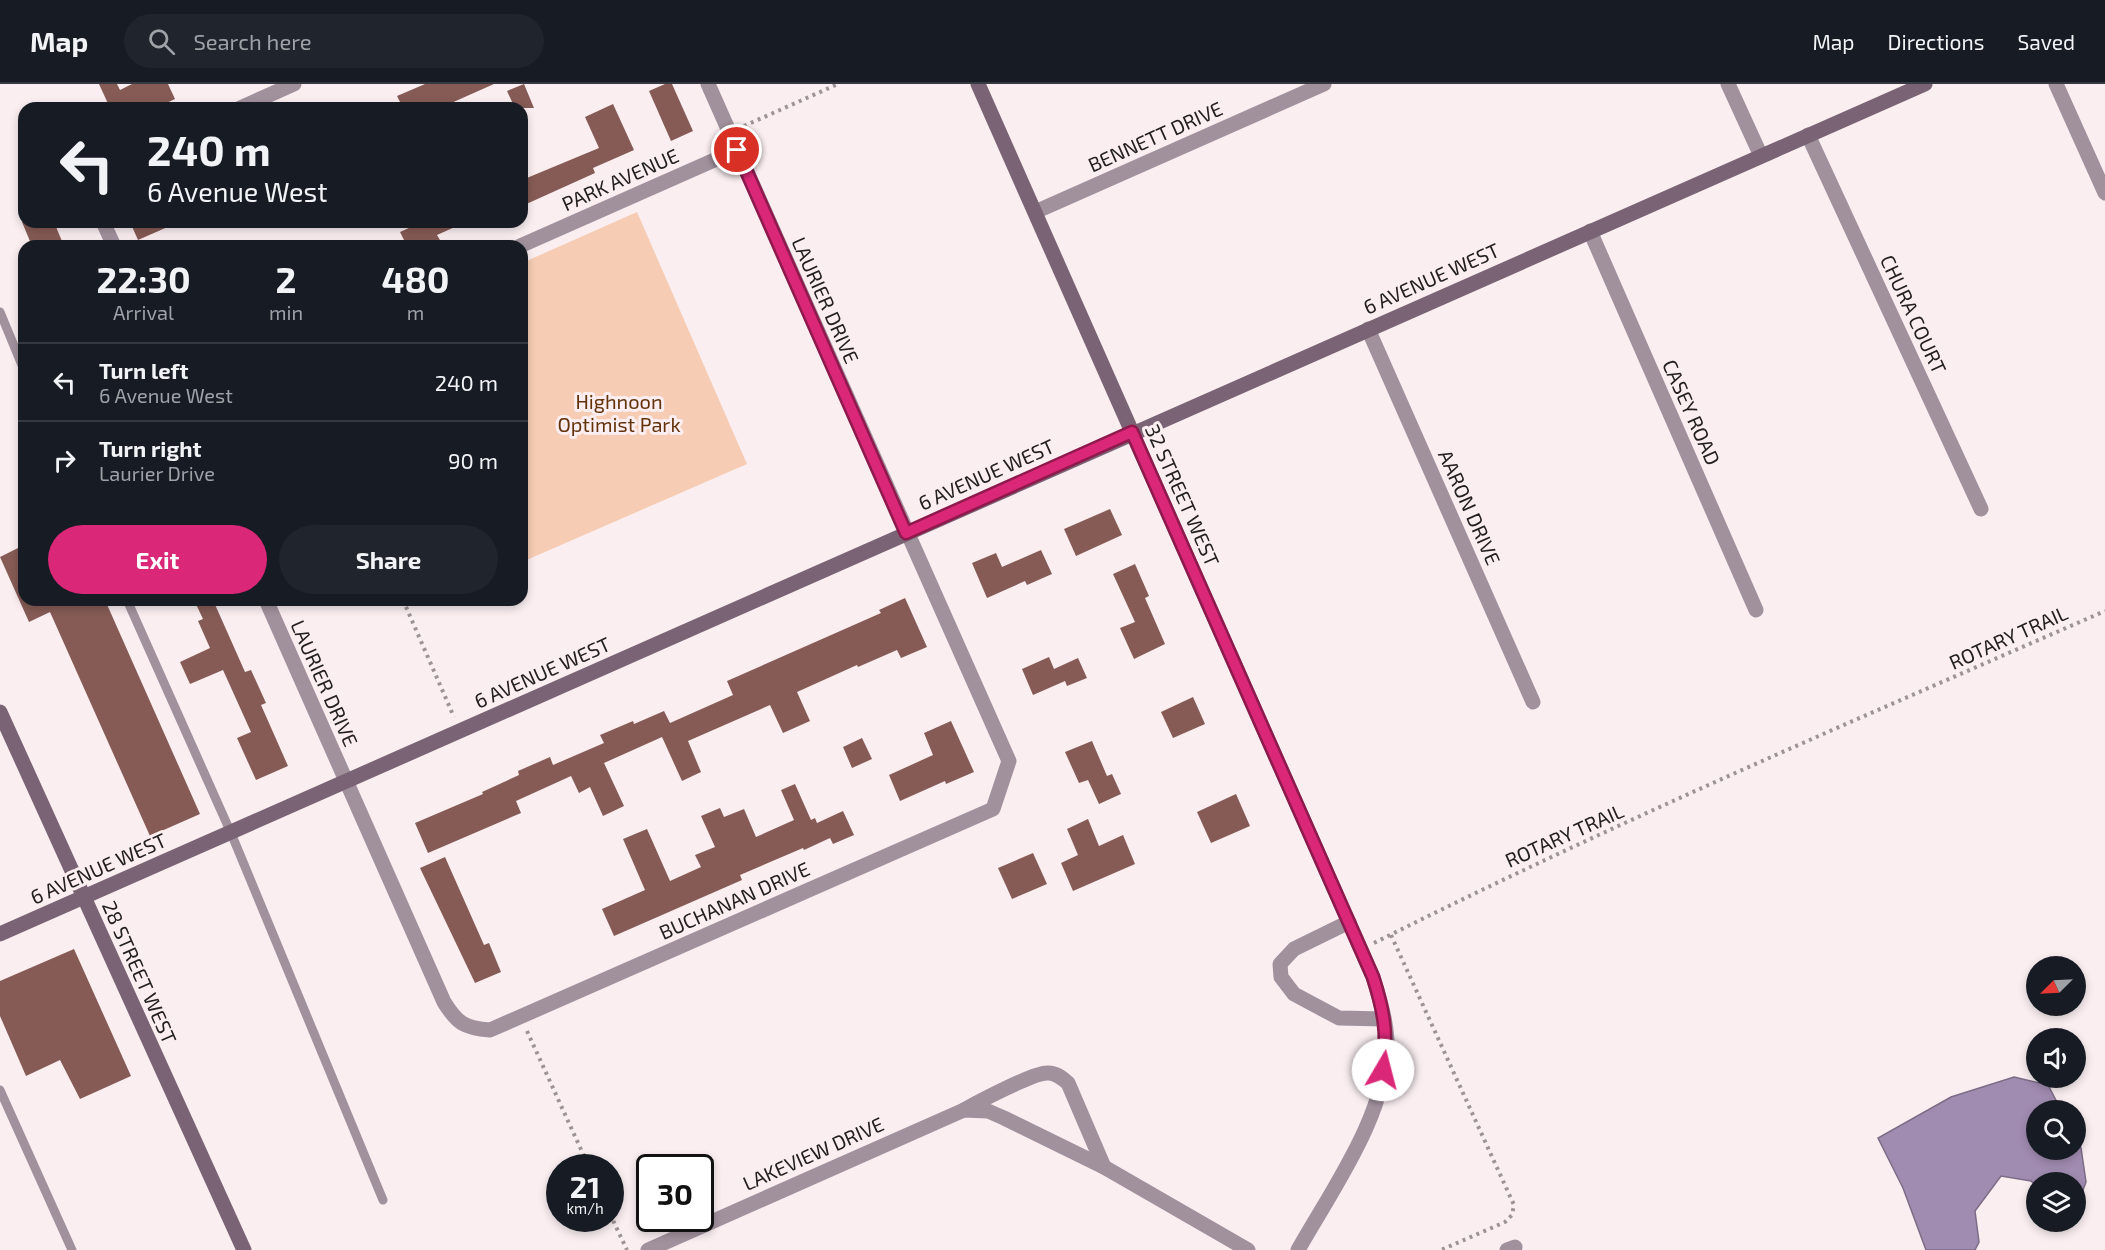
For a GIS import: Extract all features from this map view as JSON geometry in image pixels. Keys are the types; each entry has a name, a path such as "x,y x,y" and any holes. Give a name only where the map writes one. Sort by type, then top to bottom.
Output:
{"street":[{"path":"254,102 294,84"},
{"name":"LAURIER DRIVE","path":"708,84 906,533"},
{"name":"32 STREET WEST","path":"978,84 1373,977 1387,1040 1375,1103 1354,1150 1298,1250"},
{"name":"BENNETT DRIVE","path":"1035,212 1324,84"},
{"path":"1728,84 1761,156"},
{"name":"6 AVENUE WEST","path":"0,934 1132,432 1925,84"},
{"path":"2056,84 2105,193"},
{"name":"CHURA COURT","path":"1808,135 1981,509"},
{"name":"PARK AVENUE","path":"528,242 737,150"},
{"name":"CASEY ROAD","path":"1590,231 1756,610"},
{"name":"AARON DRIVE","path":"1368,328 1533,702"},
{"name":"BUCHANAN DRIVE","path":"346,782 444,1002 455,1019 471,1029 490,1030 993,809 1009,762 906,533"},
{"name":"LAURIER DRIVE","path":"269,606 346,782"},
{"name":"28 STREET WEST","path":"0,712 243,1250"},
{"path":"1349,922 1294,949 1280,964 1281,977 1294,994 1339,1018 1384,1019"},
{"name":"LAKEVIEW DRIVE","path":"648,1250 1047,1073 1058,1075 1068,1083 1104,1167"},
{"name":"LAKEVIEW DRIVE","path":"964,1110 988,1111 996,1114 1104,1167 1248,1250"}],"lane":[{"path":"0,312 18,356"},
{"path":"130,606 231,833 383,1200"},
{"path":"0,1090 72,1250"}],"path":[{"path":"729,133 838,84"},
{"path":"406,606 460,731"},
{"name":"ROTARY TRAIL","path":"1441,1250 1505,1222 1512,1215 1514,1205 1391,934 1852,721 2105,610"},
{"path":"521,1017 583,1154"},
{"path":"618,1232 627,1250"}],"green space":[{"name":"Highnoon Optimist Park","path":"637,212 747,464 528,559 528,260"}],"shaded area":[{"path":"2014,1077 2026,1080 2026,1088 2050,1088 2056,1100 2026,1100 2026,1160 2083,1160 2085,1172 2026,1172 2026,1180 2001,1176 1975,1211 1979,1242 1975,1250 1926,1250 1903,1188 1878,1138 1951,1097"}],"building":[{"path":"99,84 117,84 120,90 132,84 168,84 175,99 169,102 107,102"},
{"path":"425,84 494,84 454,102 400,102 397,96"},
{"path":"524,84 534,108 528,108 528,102 512,102 507,91"},
{"path":"665,84 672,84 693,131 671,141 649,91"},
{"path":"613,104 634,150 593,168 595,173 528,203 528,178 599,148 585,117"},
{"path":"24,228 56,228 62,240 30,240"},
{"path":"133,228 165,228 138,240"},
{"path":"409,228 453,228 437,235 440,240 404,240 400,232"},
{"path":"1110,509 1122,535 1076,556 1064,529"},
{"path":"18,548 18,597 0,557"},
{"path":"1041,550 1052,574 1027,585 1025,581 987,598 972,563 996,553 1002,567"},
{"path":"1135,564 1149,596 1145,598 1165,644 1134,659 1120,628 1135,622 1113,574"},
{"path":"905,598 927,647 901,658 897,650 797,692 810,721 783,733 770,705 688,741 701,772 682,781 662,737 604,763 624,806 603,816 590,787 579,793 571,776 516,801 521,813 428,853 415,823 483,794 482,792 519,775 518,771 550,757 553,765 604,743 600,735 633,721 634,724 664,711 670,723 733,695 727,681 881,613 879,610"},
{"path":"22,606 108,606 200,814 150,836 50,612 29,622"},
{"path":"197,606 216,606 245,672 251,670 266,703 261,705 288,766 256,780 237,738 251,732 223,670 190,684 180,662 210,648 198,621 203,619"},
{"path":"1049,657 1054,669 1078,658 1087,678 1067,686 1065,681 1033,695 1022,669"},
{"path":"1193,697 1205,724 1173,738 1161,712"},
{"path":"951,721 974,772 946,784 945,781 900,801 889,775 933,755 924,733"},
{"path":"862,738 872,759 852,768 843,747"},
{"path":"1092,741 1107,776 1112,774 1121,794 1099,804 1088,780 1079,783 1065,752"},
{"path":"795,784 811,820 815,818 817,823 843,811 854,835 833,844 830,838 804,850 803,848 740,875 742,880 614,936 602,909 645,890 623,839 647,829 670,881 701,867 695,855 715,847 701,816 720,808 724,817 744,809 756,837 794,820 781,790"},
{"path":"1236,794 1250,826 1211,843 1197,812"},
{"path":"1088,819 1099,846 1123,835 1135,864 1073,891 1061,863 1078,855 1067,829"},
{"path":"1033,853 1047,884 1012,899 998,868"},
{"path":"445,857 484,945 489,943 501,972 475,983 420,868"},
{"path":"74,949 131,1076 80,1099 60,1060 26,1076 0,1016 0,981"}],"route":[{"path":"737,150 906,533 1132,432 1373,977 1380,998 1387,1040 1383,1070"}]}
